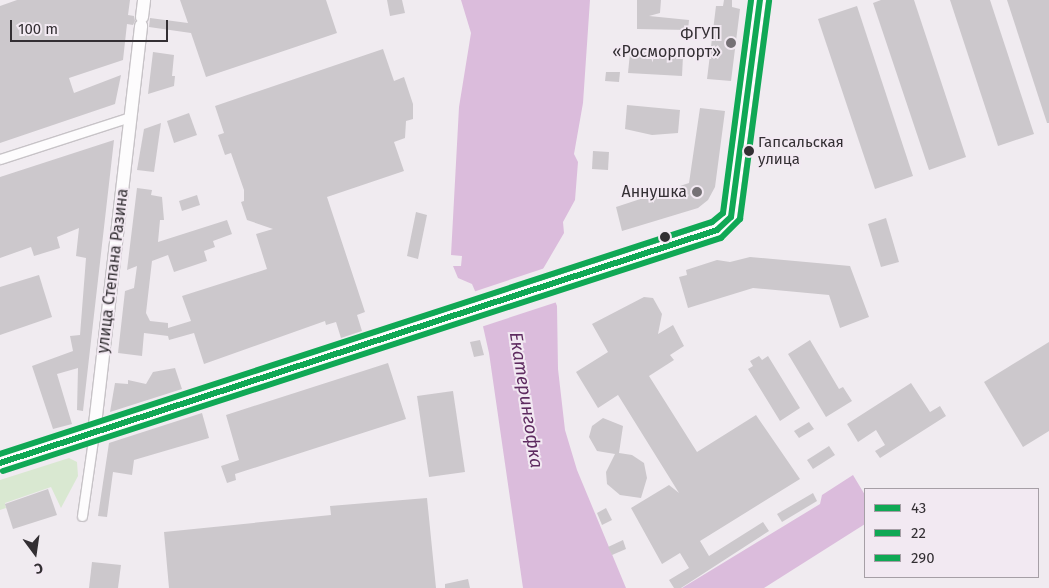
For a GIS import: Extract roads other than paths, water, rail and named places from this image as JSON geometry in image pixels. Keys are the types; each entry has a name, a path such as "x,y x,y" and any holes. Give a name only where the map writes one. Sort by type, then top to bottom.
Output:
{"street":[{"name":"улица Степана Разина","path":"82,516 94,433 144,0"},
{"path":"0,463 709,234 731,218 760,0"},
{"path":"0,159 130,117"}],"water":[{"name":"Екатерингофка","path":"461,0 590,0 583,103 574,154 578,162 575,200 563,222 564,233 543,269 557,306 558,369 565,430 577,470 626,588 523,588 489,353 475,291 472,284 458,278 453,266 461,266 462,256 451,255 459,107 471,33"},
{"path":"853,475 864,493 864,525 764,588 682,588 820,504 822,495"}],"place":[{"name":"ФГУП «Росморпорт»","path":"731,43"},
{"name":"Гапсальская улица","path":"749,151"},
{"name":"Аннушка","path":"697,192"}]}
